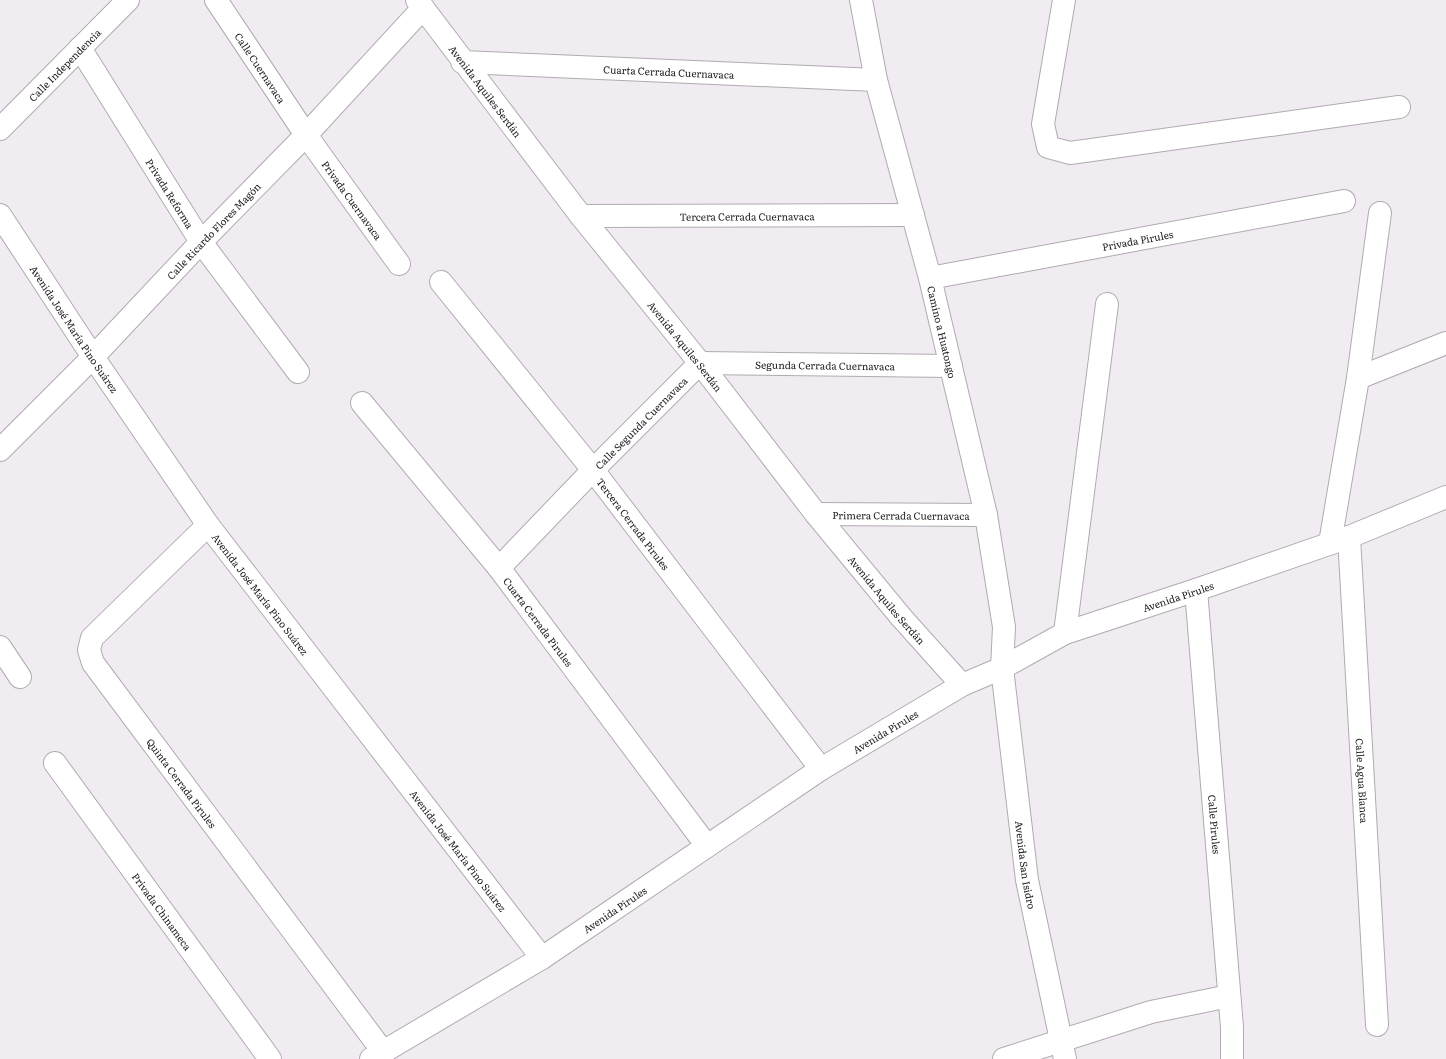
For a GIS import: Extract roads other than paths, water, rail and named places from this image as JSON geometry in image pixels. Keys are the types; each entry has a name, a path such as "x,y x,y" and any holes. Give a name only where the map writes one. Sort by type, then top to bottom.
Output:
{"street":[{"name":"Calle Independencia","path":"0,129 128,0"},
{"name":"Calle Cuernavaca","path":"216,0 306,135"},
{"name":"Camino a Huatongo","path":"861,0 876,80 930,278 986,515 1004,627 1002,668"},
{"path":"1069,1 1043,124 1048,147 1070,153 1399,107"},
{"name":"Calle Ricardo Flores Magón","path":"0,450 93,357 201,242 306,135 420,4"},
{"name":"Avenida Aquiles Serdán","path":"420,4 462,62 581,216 700,363 816,514 901,617 962,685"},
{"name":"Privada Reforma","path":"80,48 201,242 298,372"},
{"name":"Cuarta Cerrada Cuernavaca","path":"462,62 876,80"},
{"name":"Privada Cuernavaca","path":"306,135 399,264"},
{"name":"Privada Pirules","path":"930,278 1344,201"},
{"name":"Calle Agua Blanca","path":"1377,1025 1339,540 1358,378 1380,213"},
{"name":"Avenida José María Pino Suárez","path":"0,215 93,357 208,525 542,958"},
{"name":"Tercera Cerrada Cuernavaca","path":"581,216 913,215"},
{"name":"Tercera Cerrada Pirules","path":"441,282 593,470 821,769"},
{"path":"1065,633 1107,304"},
{"path":"1358,378 1446,343"},
{"name":"Segunda Cerrada Cuernavaca","path":"700,363 951,366"},
{"name":"Calle Segunda Cuernavaca","path":"499,568 593,470 700,363"},
{"name":"Cuarta Cerrada Pirules","path":"362,403 499,568 707,846"},
{"name":"Avenida Pirules","path":"377,1056 542,958 821,769 962,685 1002,668 1065,633 1196,590 1339,540 1446,497"},
{"name":"Primera Cerrada Cuernavaca","path":"816,514 986,515"},
{"name":"Quinta Cerrada Pirules","path":"208,525 92,638 89,650 93,663 377,1056"},
{"name":"Calle Pirules","path":"1196,590 1229,996 1232,1059"},
{"path":"0,647 20,677"},
{"name":"Avenida San Isidro","path":"1002,668 1027,880 1063,1050"},
{"name":"Privada Chinameca","path":"55,763 270,1059"},
{"path":"1004,1059 1063,1050 1151,1012 1229,996"}]}
